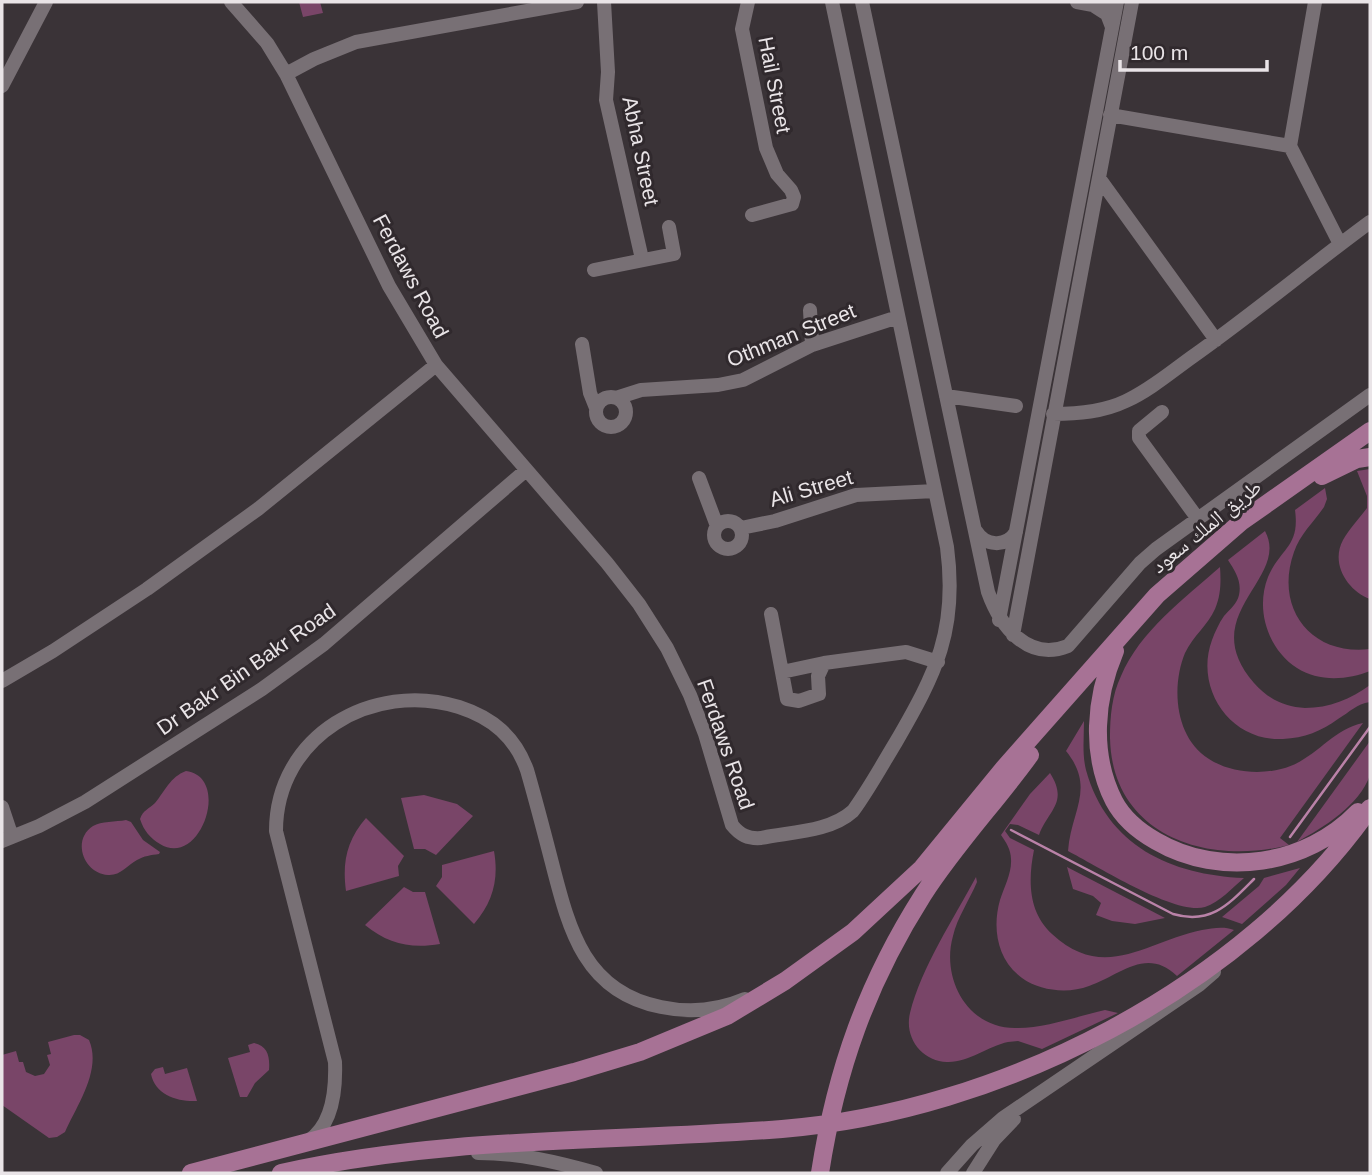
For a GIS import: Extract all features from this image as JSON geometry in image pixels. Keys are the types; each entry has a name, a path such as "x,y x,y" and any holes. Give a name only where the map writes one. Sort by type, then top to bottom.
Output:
{"main road":[{"name":"طريق الملك سعود","path":"1087,676 1157,595 1203,553 1241,522 1370,431"},
{"path":"1277,497 1357,459 1370,457"},
{"path":"1123,632 1107,670 1100,699 1099,758 1115,803 1130,822 1147,836 1195,858 1251,863 1306,849 1349,821 1370,799"},
{"path":"191,1173 640,1052 727,1016 785,981 853,932 922,868 1004,768 1087,676"},
{"path":"820,1173 834,1098 850,1043 892,947 943,867 1019,770 1087,676"},
{"path":"281,1173 400,1152 785,1129 879,1114 952,1097 1056,1055 1140,1012 1195,977 1274,917 1330,860 1370,808"}],"street":[{"path":"2,86 46,2"},
{"name":"Ferdaws Road","path":"231,2 267,43 286,74 389,285 436,365 607,563 639,604 667,648 705,734 732,825 743,835 752,838 831,824 846,818 853,811 927,689 948,627 951,575 832,2"},
{"path":"286,74 341,47 364,40 577,2"},
{"name":"Abha Street","path":"604,2 608,72 606,100 642,259"},
{"name":"Hail Street","path":"748,2 743,29 766,148 777,174 792,190 794,197 792,204 752,215"},
{"path":"862,2 988,592 999,620 1013,635 1037,648 1059,650 1068,646 1140,563 1156,549 1370,395"},
{"path":"1077,2 1093,5 1110,2"},
{"path":"999,620 1117,2"},
{"path":"1013,635 1132,2"},
{"path":"1315,2 1290,146 1340,244"},
{"path":"1093,5 1107,14 1112,27"},
{"path":"1110,115 1290,146"},
{"path":"1099,178 1216,340"},
{"path":"1053,414 1102,410 1125,402 1216,340 1370,222"},
{"path":"594,270 674,254 669,227"},
{"path":"1062,288 1077,291"},
{"path":"810,310 812,345"},
{"name":"Othman Street","path":"616,398 641,390 718,385 743,380 812,345 898,317"},
{"path":"582,344 597,418 602,425 616,426 623,421 626,412 616,398 605,398 596,408"},
{"path":"2,681 147,589 258,509 436,365"},
{"path":"946,396 1016,406 1032,404 1042,394"},
{"path":"1016,406 1030,415 1035,431"},
{"path":"1162,412 1139,431 1139,438 1198,519"},
{"name":"Dr Bakr Bin Bakr Road","path":"7,839 85,802 272,682 324,644 525,471"},
{"path":"699,478 717,526 714,535 717,544 730,549 741,541 741,528 734,521 729,520 717,526"},
{"name":"Ali Street","path":"741,528 775,521 856,495 935,491"},
{"path":"975,530 982,540 993,543 1007,541 1016,531"},
{"path":"771,614 787,699 799,701 819,694 819,664"},
{"path":"782,672 906,652 938,662"},
{"path":"303,1144 316,1136 329,1112 336,1080 335,1062 276,831 279,798 293,765 319,736 334,724 376,704 415,699 457,706 493,723 512,739 521,752 527,770 568,925 590,964 614,988 652,1005 673,1010 695,1010 741,1001 785,981"},
{"path":"2,807 7,839"},
{"path":"947,1173 972,1145 1003,1118 1199,985 1274,917"},
{"path":"973,1173 994,1140 1038,1093"},
{"path":"400,1152 504,1153 551,1161 596,1173"}],"shaded area":[{"path":"299,2 320,2 323,13 303,17"},
{"path":"1370,469 1370,599 1348,583 1343,576 1339,558 1343,540 1367,508 1367,496 1357,471"},
{"path":"1325,488 1327,499 1324,507 1303,534 1294,552 1289,573 1289,592 1302,624 1315,636 1330,645 1370,649 1370,671 1343,678 1314,676 1297,668 1278,650 1264,615 1264,590 1273,567 1292,540 1296,522 1295,510"},
{"path":"1265,531 1270,548 1266,565 1238,617 1234,637 1238,659 1254,683 1277,701 1305,708 1339,702 1370,685 1370,702 1357,706 1319,730 1283,739 1264,738 1247,732 1233,722 1221,709 1208,677 1212,640 1220,622 1235,604 1240,590 1239,581 1228,560"},
{"path":"1220,567 1217,604 1185,653 1178,681 1177,696 1183,725 1198,750 1209,759 1235,769 1272,771 1293,765 1341,732 1363,723 1280,838 1289,845 1227,851 1197,846 1170,836 1146,820 1127,799 1115,772 1110,738 1111,714 1118,683 1129,660 1164,616"},
{"path":"1084,721 1086,770 1109,819 1126,837 1167,863 1191,871 1244,878 1216,902 1205,907 1192,908 1157,897 1068,851 1081,788 1075,764 1066,751"},
{"path":"1370,741 1370,775 1358,796 1339,815 1297,842"},
{"path":"186,771 200,777 207,788 209,803 198,833 187,844 174,848 153,839 145,831 140,819 172,781"},
{"path":"1050,773 1058,792 1057,799 1039,835 1010,824 1005,831 1010,838 1034,850 1031,884 1034,906 1052,934 1071,948 1090,956 1108,957 1144,949 1202,930 1234,930 1177,976 1166,967 1143,963 1089,986 1072,990 1037,986 1022,978 1002,953 997,932 1000,900 1011,864 1009,849 1001,835 1030,794"},
{"path":"424,795 457,804 473,816 436,855 425,849 414,849 401,798"},
{"path":"366,818 404,856 398,866 399,876 346,891 347,852 354,835"},
{"path":"126,820 131,822 143,840 160,852 159,854 140,859 116,874 108,875 92,869 83,855 86,832 96,824"},
{"path":"494,851 496,871 493,890 481,916 474,924 436,886 442,877 442,865"},
{"path":"1067,867 1165,918 1135,924 1112,921 1096,915 1101,903 1093,896 1073,889"},
{"path":"1300,868 1286,885 1242,924 1222,917 1259,886 1264,878"},
{"path":"976,877 977,882 955,929 950,952 955,984 961,998 971,1010 983,1020 998,1026 1015,1028 1049,1024 1105,1010 1118,1013 1042,1049 1018,1041 1008,1042 955,1062 938,1061 923,1053 912,1039 910,1031 910,1013 915,996 939,944"},
{"path":"404,887 413,892 425,892 440,944 400,944 382,937 365,925"},
{"path":"74,1035 89,1040 92,1051 90,1075 65,1132 49,1138 2,1105 2,1055 16,1051 26,1072 35,1076 44,1074 50,1065 47,1055 51,1054 48,1042"},
{"path":"254,1043 267,1053 269,1070 255,1083 247,1097 240,1097 228,1058 250,1052 248,1045"},
{"path":"163,1067 165,1074 187,1068 197,1101 168,1096 157,1087 151,1074 155,1069"}],"waterway":[{"path":"1290,837 1370,727"},
{"path":"1011,830 1173,914 1186,917 1198,917 1218,910 1254,879"}]}
